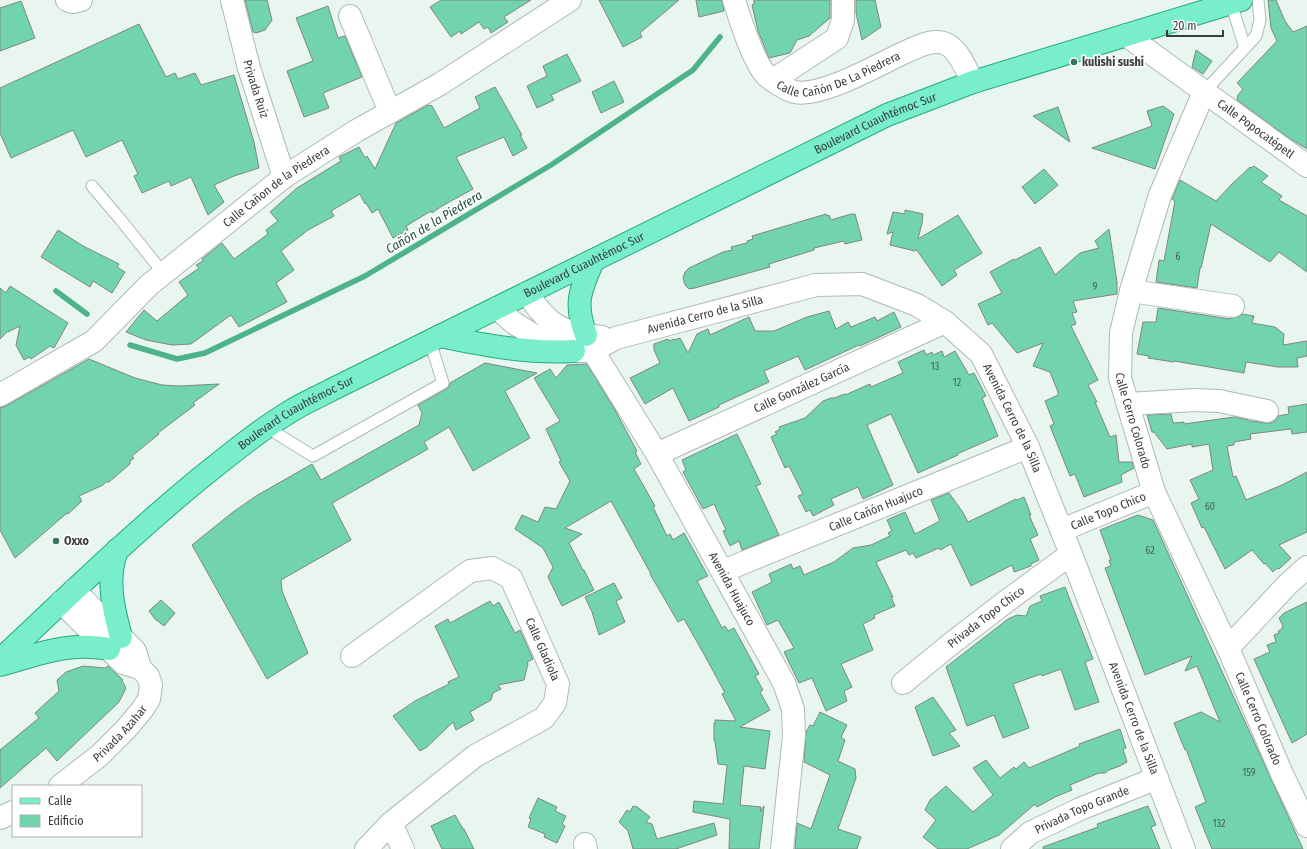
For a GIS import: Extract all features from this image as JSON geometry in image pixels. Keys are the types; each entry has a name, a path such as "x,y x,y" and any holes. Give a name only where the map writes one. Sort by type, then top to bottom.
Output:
{"main road":[{"name":"Boulevard Cuauhtémoc Sur","path":"0,660 117,550 179,496 232,452 291,411 857,129 973,82 1221,4"},
{"path":"435,338 525,350 560,352 584,346 579,306 580,296 583,283 593,261"},
{"path":"0,665 38,654 76,647 91,647 115,643 115,613 111,587 112,566 117,550"}],"street":[{"path":"67,0 73,2 81,0"},
{"name":"Privada Ruíz","path":"232,0 249,68 284,176"},
{"name":"Calle Cañón De La Piedrera","path":"734,0 755,57 766,75 794,92 809,93 829,87 922,44 935,42 947,44 955,51 973,82"},
{"path":"774,80 837,38 843,20 843,0"},
{"name":"Calle Cañon de la Piedrera","path":"0,395 94,341 149,285 284,176 356,131 440,84 568,1"},
{"path":"350,16 390,112"},
{"path":"1126,35 1204,92"},
{"name":"Calle Popocatépetl","path":"1204,92 1307,166"},
{"name":"Calle Cerro Colorado","path":"1204,92 1160,195 1131,291 1121,332 1120,378 1154,492 1228,648 1282,774 1307,826"},
{"name":"Avenida Cerro de la Silla","path":"584,346 816,285 862,284 917,305 945,322 981,354 1028,447 1072,554 1184,849"},
{"path":"1131,291 1234,306"},
{"path":"527,293 537,309 584,346"},
{"path":"497,308 514,323 547,343 584,346"},
{"name":"Calle González García","path":"657,454 945,322"},
{"name":"Avenida Huajuco","path":"584,346 657,454 784,683 792,709 794,736 782,849"},
{"path":"1128,404 1195,400 1219,401 1267,411"},
{"name":"Calle Cañón Huajuco","path":"723,572 1028,447"},
{"name":"Calle Topo Chico","path":"1062,530 1154,492"},
{"name":"Privada Topo Chico","path":"904,684 952,643 1072,554"},
{"path":"1228,648 1288,584 1307,567"},
{"name":"Calle Gladiola","path":"352,656 470,571 492,568 511,578 558,684 555,703 544,718 475,756 391,823 366,849"},
{"name":"Privada Azahar","path":"61,785 100,755 126,730 142,710 148,699 151,686 148,676 140,668 123,663 115,643 68,596"},
{"name":"Privada Topo Grande","path":"1012,849 1030,833 1080,809 1157,778"},
{"path":"0,818 12,812"},
{"path":"391,823 403,849"}],"lane":[{"path":"1204,92 1256,36 1260,20 1258,0"},
{"path":"1221,4 1245,48"},
{"path":"92,186 164,274"},
{"path":"266,427 313,456 443,383 435,338"}],"building":[{"path":"245,0 267,0 272,20 265,30 256,33 253,32"},
{"path":"441,0 531,0 504,17 508,22 491,33 488,27 484,29 479,22 461,34 460,31 451,37 430,7"},
{"path":"599,0 679,0 640,33 642,37 623,47"},
{"path":"696,0 722,0 724,11 699,17"},
{"path":"754,0 830,0 830,18 809,36 797,40 790,53 769,58 758,31 752,5 754,4"},
{"path":"856,0 875,0 881,27 862,40 856,13"},
{"path":"1268,0 1276,0 1285,21 1293,32 1307,26 1307,149 1286,136 1237,100 1238,95 1243,89 1237,83 1277,41 1271,28"},
{"path":"21,1 35,38 0,51 0,8"},
{"path":"328,6 338,38 345,36 362,77 323,93 329,108 304,117 287,71 313,61 296,18"},
{"path":"139,24 166,77 175,73 178,79 195,73 201,85 234,75 254,142 259,168 234,176 214,185 224,202 208,215 191,177 171,186 169,181 142,193 134,176 138,174 122,140 86,157 73,130 11,158 0,133 0,88"},
{"path":"1196,50 1212,61 1203,74 1192,67"},
{"path":"567,54 581,81 551,95 554,100 537,108 527,86 547,76 543,66"},
{"path":"614,81 624,102 601,113 592,92"},
{"path":"495,87 522,135 520,135 527,148 513,156 504,137 456,157 473,189 406,226 408,230 393,238 378,209 372,213 360,194 331,211 334,216 308,230 281,251 294,270 276,283 287,302 239,327 231,315 191,344 172,345 146,340 126,332 144,310 157,321 188,295 179,282 199,268 196,265 203,261 202,259 222,243 234,259 268,234 266,230 278,221 270,212 297,188 341,161 339,157 359,147 365,158 367,156 375,169 396,123 428,105 432,106 444,128 480,108 475,97"},
{"path":"1163,106 1174,114 1155,169 1092,148 1152,126 1147,111"},
{"path":"1058,107 1070,142 1033,116"},
{"path":"1254,166 1268,176 1261,182 1282,196 1279,200 1307,216 1307,272 1279,252 1270,262 1211,224 1200,268 1197,288 1156,282 1159,260 1164,261 1175,201 1172,199 1180,180 1216,201 1250,167 1251,168"},
{"path":"1044,169 1058,185 1035,204 1022,187"},
{"path":"905,210 923,214 918,239 958,215 982,253 954,270 957,275 942,286 916,249 915,251 890,245 893,232 887,234 893,212 905,214"},
{"path":"826,214 827,216 829,215 831,220 855,214 862,240 845,244 844,241 814,248 814,250 769,264 770,267 695,288 689,289 685,285 683,278 685,272 689,268 723,252 732,250 731,247 747,243 747,241 753,239 752,236"},
{"path":"1109,229 1117,282 1117,294 1073,301 1077,312 1072,313 1076,324 1071,326 1098,380 1088,385 1097,402 1095,402 1110,437 1116,435 1119,462 1132,462 1134,468 1121,475 1122,482 1084,497 1075,474 1070,476 1050,426 1054,424 1045,401 1058,395 1058,392 1050,372 1033,366 1043,343 1017,353 992,323 988,325 978,304 1002,293 990,272 1040,247 1055,275 1080,253 1099,248 1095,241"},
{"path":"58,230 83,246 119,264 117,267 125,272 112,293 93,281 90,287 41,257"},
{"path":"10,286 68,323 54,348 50,346 31,359 29,357 24,360 16,345 20,326 8,331 0,339 0,288 6,293"},
{"path":"1158,308 1230,319 1238,317 1242,314 1254,316 1252,323 1275,327 1284,334 1283,345 1307,341 1307,356 1297,358 1298,367 1278,367 1246,362 1244,373 1148,358 1149,356 1137,354 1143,322 1156,322"},
{"path":"829,311 836,329 848,322 851,327 875,317 877,321 894,312 901,327 805,370 798,356 764,371 769,382 719,405 719,407 689,421 673,388 645,404 630,378 660,363 654,350 654,344 668,339 669,341 680,338 688,353 697,334 708,329 710,335 749,317 755,331 774,331 807,317"},
{"path":"924,350 926,355 932,352 933,355 942,351 944,357 955,351 969,375 974,373 986,396 982,398 998,436 918,473 891,414 867,425 893,485 863,499 858,487 831,499 834,505 813,516 810,510 806,512 798,496 803,494 789,466 785,468 771,437 777,434 775,432 780,429 779,427 805,418 823,401 845,395 870,384 871,387 903,373 898,362"},
{"path":"89,359 135,378 162,385 180,386 219,384 193,403 195,405 158,433 159,434 132,456 134,458 130,461 130,464 109,482 106,482 103,485 79,496 82,501 15,558 0,530 0,408"},
{"path":"485,363 537,373 505,391 530,438 473,471 449,427 424,442 428,449 332,503 351,540 281,580 282,591 308,653 267,679 192,545 233,512 256,496 312,464 321,480 419,425 422,413 418,405 449,387 450,383"},
{"path":"587,364 615,410 637,451 635,452 641,464 634,469 655,506 653,507 667,536 670,534 673,540 684,533 708,576 697,581 722,628 725,626 728,631 734,628 759,674 755,676 763,690 760,692 770,710 740,727 770,731 765,769 744,766 740,805 761,807 760,812 764,806 759,849 729,849 730,819 693,812 694,801 723,804 727,765 718,764 714,741 714,723 715,720 736,721 722,694 725,693 684,619 678,622 650,574 611,501 565,528 582,534 569,543 594,590 562,606 548,577 553,567 543,548 515,529 522,515 538,522 545,507 556,509 570,481 559,462 561,461 546,429 560,421 534,378 550,369 556,378 567,365"},
{"path":"1307,404 1307,432 1292,434 1291,429 1250,434 1251,439 1234,442 1234,445 1227,446 1233,477 1236,476 1246,500 1282,485 1307,472 1307,532 1279,545 1291,558 1279,569 1277,568 1273,572 1252,550 1225,569 1204,527 1202,528 1191,503 1199,499 1190,480 1213,470 1209,444 1192,447 1192,444 1167,449 1154,432 1152,432 1147,415 1171,414 1173,423 1184,422 1184,424 1234,417 1249,421 1271,423 1276,420 1278,416 1289,414 1288,407"},
{"path":"737,434 761,484 756,486 779,535 742,550 739,541 730,546 723,531 726,530 714,504 703,509 683,472 686,470 682,460"},
{"path":"949,493 968,522 1016,499 1017,500 1024,497 1031,515 1029,515 1038,535 1030,539 1039,560 1031,564 1031,566 1014,572 1012,565 971,586 951,544 940,550 939,548 916,558 913,553 909,555 906,550 876,562 893,597 891,597 895,606 874,615 875,618 863,624 873,650 841,664 852,687 844,691 847,701 826,711 812,678 799,683 784,652 794,648 778,620 767,625 752,592 772,582 769,574 791,564 793,569 800,566 804,575 834,562 853,548 871,545 890,536 888,533 892,531 887,520 905,512 915,534 940,521 931,500"},
{"path":"1138,515 1153,520 1303,849 1212,849 1195,807 1206,802 1186,749 1185,750 1174,723 1201,712 1220,722 1197,666 1185,671 1192,656 1145,675 1105,568 1111,566 1109,560 1111,560 1100,530"},
{"path":"614,583 622,598 616,601 625,622 599,635 592,612 585,597"},
{"path":"1065,587 1093,659 1085,662 1099,702 1075,710 1061,669 1013,684 1029,728 1003,738 994,715 967,726 946,667 1008,619 1017,615 1026,616 1030,606 1042,601 1040,596"},
{"path":"161,600 175,613 164,626 155,619 149,611"},
{"path":"490,601 493,606 499,602 515,633 520,630 533,659 527,662 528,664 524,680 498,685 501,689 493,693 491,700 470,712 474,720 456,730 453,722 427,747 420,751 393,716 415,701 449,684 448,682 459,677 435,626 448,619 450,623"},
{"path":"1307,602 1307,734 1292,743 1254,659 1270,652 1267,645 1276,642 1274,635 1279,633 1278,631 1282,629 1283,626 1279,618 1284,613"},
{"path":"83,666 105,668 108,666 123,680 122,681 126,688 119,702 57,761 46,748 0,788 0,750 39,718 35,713 59,691 57,680 66,672"},
{"path":"933,697 956,730 949,733 960,746 933,756 915,707"},
{"path":"820,712 847,725 841,737 845,740 838,761 855,769 856,778 838,829 861,837 857,849 795,849 797,823 811,829 830,775 804,762 806,732 810,725 813,726"},
{"path":"1120,729 1126,748 1123,749 1127,762 1105,773 1099,773 1070,785 1072,790 1037,807 1035,804 999,835 967,849 938,849 923,837 936,820 925,810 930,800 946,786 973,812 993,795 973,768 986,760 1000,778 1014,767 1016,769 1024,762 1029,768 1080,746 1079,744"},
{"path":"538,798 557,807 555,811 566,816 562,824 565,826 557,843 544,837 545,834 528,827 531,819 529,818"},
{"path":"633,806 636,806 650,817 646,822 652,824 657,839 714,823 717,835 676,849 633,849 628,831 619,822 627,810 630,812"},
{"path":"1148,806 1156,825 1151,827 1160,849 1043,849 1043,847 1098,827 1097,824"},
{"path":"455,815 474,849 442,849 431,826"}],"waterway":[{"name":"Cañón de la Piedrera","path":"130,345 177,359 205,353 365,276 551,165 693,70 720,37"},
{"name":"Cañón de la Piedrera","path":"56,291 87,314"}],"place":[{"name":"kulishi sushi","path":"1074,62"},
{"name":"Oxxo","path":"56,541"}]}
